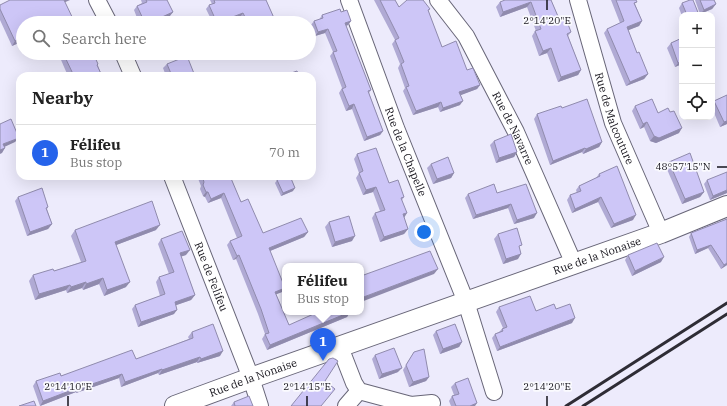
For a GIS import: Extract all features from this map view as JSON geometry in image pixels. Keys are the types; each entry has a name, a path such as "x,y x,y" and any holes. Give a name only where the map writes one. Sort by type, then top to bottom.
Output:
{"main road":[{"name":"Rue de la Nonaise","path":"175,406 661,233 727,206"}],"street":[{"path":"97,0 105,16"},
{"name":"Rue de la Chapelle","path":"349,0 396,128 466,302"},
{"name":"Rue de Navarre","path":"438,0 466,36 516,132 574,264"},
{"name":"Rue de Malcouture","path":"578,0 613,123 661,233"},
{"path":"126,60 131,72"},
{"name":"Rue de Felifeu","path":"174,180 251,378 260,406"},
{"path":"466,302 494,392"},
{"path":"340,347 354,383 359,391 411,405 432,403"},
{"path":"346,406 359,391"}],"building":[{"path":"10,0 64,0 72,16 16,16 15,41 0,9 0,5"},
{"path":"146,0 167,0 173,12 164,16 142,16 137,6 147,2"},
{"path":"214,0 266,0 273,16 244,16 243,13 235,16 214,16 209,5 215,3"},
{"path":"380,0 395,0 399,7 407,0 423,0 430,9 428,10 442,47 456,41 467,70 473,68 480,85 459,92 463,101 443,108 441,102 416,111 406,87 409,86 401,64 404,62 395,40 399,38"},
{"path":"505,0 551,0 560,21 566,19 571,32 567,34 581,70 561,77 551,48 543,51 535,31 541,29 531,2 503,12 500,2"},
{"path":"616,0 636,0 637,2 634,3 642,21 627,27 637,53 639,52 648,74 630,82 607,29 624,21"},
{"path":"693,0 698,12 686,12 682,3"},
{"path":"700,0 714,0 716,4 704,10"},
{"path":"340,9 341,12 347,10 351,21 345,23 371,90 368,91 383,131 367,137 354,104 349,106 342,89 346,87 333,52 337,51 328,29 318,32 316,26 316,20 323,18 322,15"},
{"path":"679,39 678,63 671,43"},
{"path":"66,60 96,60 100,72 72,72"},
{"path":"177,60 189,60 193,72 170,72 167,64"},
{"path":"727,95 727,121 724,122 715,101"},
{"path":"587,99 602,142 553,161 537,114 561,106 562,108"},
{"path":"652,99 658,113 668,108 670,112 674,111 682,128 659,138 654,136 647,122 643,124 635,106"},
{"path":"11,119 16,131 16,139 3,144 5,148 0,150 0,124"},
{"path":"511,134 517,152 499,158 494,141"},
{"path":"376,148 389,183 398,180 404,197 401,198 407,213 403,214 408,229 384,237 375,213 385,210 376,187 366,190 359,173 363,171 357,154"},
{"path":"690,153 704,192 685,199 669,162"},
{"path":"448,157 454,173 437,179 431,164"},
{"path":"617,166 636,215 614,224 601,197 575,209 570,195 581,191 579,186 600,176 599,174"},
{"path":"727,172 727,190 713,196 707,180"},
{"path":"203,180 232,180 241,202 248,199 263,233 301,218 308,232 269,248 282,280 282,289 275,292 282,308 282,315 285,315 289,325 311,315 343,315 270,345 265,334 269,333 261,309 239,255 237,256 230,241 242,236 224,193 211,199 203,185"},
{"path":"277,180 292,180 295,188 283,193"},
{"path":"494,184 497,193 526,184 537,213 517,220 511,204 476,215 468,194"},
{"path":"42,188 48,207 46,208 52,224 30,232 18,197"},
{"path":"152,201 160,225 115,242 130,282 107,290 103,278 86,284 86,282 71,287 70,285 39,294 33,275 53,269 54,271 86,261 75,230"},
{"path":"349,216 355,236 335,242 329,222"},
{"path":"727,219 727,263 724,265 711,245 697,250 691,233"},
{"path":"517,228 522,245 519,246 521,254 506,259 498,234"},
{"path":"182,231 190,250 180,253 195,295 175,302 177,310 141,322 135,305 165,294 159,277 174,272 161,239"},
{"path":"657,243 664,257 635,271 628,255"},
{"path":"430,251 438,269 364,297 364,275"},
{"path":"530,296 536,311 554,304 556,309 570,304 575,318 500,347 495,334 503,331 502,329 507,327 499,307"},
{"path":"213,324 223,351 201,359 200,357 162,369 125,382 122,374 80,387 43,401 36,381 60,373 61,376 132,350 136,359 193,338 192,332"},
{"path":"455,324 462,342 443,349 436,331"},
{"path":"394,348 402,368 382,374 375,355"},
{"path":"424,349 429,377 413,382 406,365 414,352"},
{"path":"333,358 338,361 325,381 335,389 321,406 291,406 329,359"},
{"path":"468,378 477,403 470,406 456,406 452,396 459,394 455,383"},
{"path":"249,396 253,406 235,406 234,402"},
{"path":"34,401 36,406 19,406"}],"railway":[{"path":"566,406 727,303"},
{"path":"583,406 727,314"}],"place":[{"name":"Félifeu","path":"323,361"}]}
